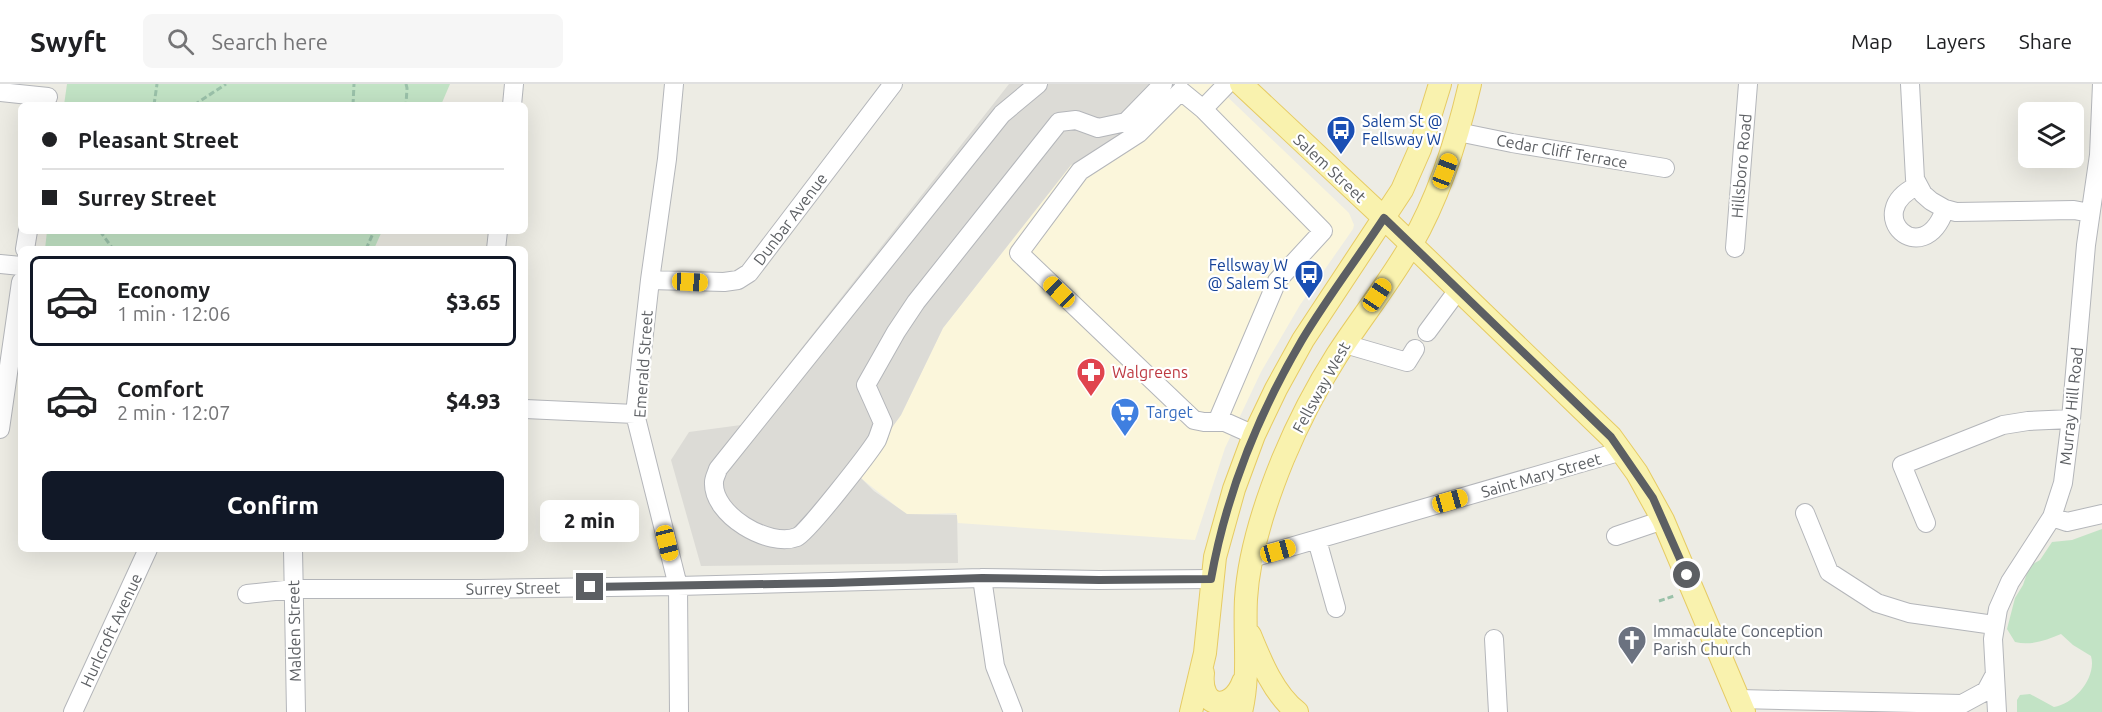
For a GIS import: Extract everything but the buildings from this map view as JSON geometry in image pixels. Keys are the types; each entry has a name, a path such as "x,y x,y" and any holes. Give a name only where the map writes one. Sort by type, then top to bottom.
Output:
{"main road":[{"name":"Salem Street","path":"1241,84 1601,426 1622,451 1653,498 1664,520 1742,706"},
{"path":"1246,669 1242,686 1234,700 1225,705 1216,705 1209,701 1203,690 1211,579 1227,511 1254,435 1276,389 1303,340 1402,190 1420,149 1440,84"},
{"name":"Fellsway West","path":"1241,712 1246,669 1247,586 1252,558 1271,490 1308,405 1345,344 1411,246 1437,190 1458,132 1470,84"},
{"path":"1245,622 1268,673 1285,700 1297,712"},
{"path":"1191,712 1205,653"}],"street":[{"path":"512,102 514,84"},
{"name":"Emerald Street","path":"674,84 667,159 650,280 635,414 678,586 679,712"},
{"name":"Dunbar Avenue","path":"650,280 724,282 738,280 749,273 893,84"},
{"path":"1038,84 1002,114 718,469 714,483 718,499 730,515 750,531 779,539 798,537 811,525 877,440 883,423 866,385 896,332 916,302 1059,122 1076,120 1098,128 1126,122 1163,84"},
{"path":"1203,110 1227,84"},
{"name":"Hillsboro Road","path":"1735,248 1748,84"},
{"path":"1910,84 1913,171 1917,186 1923,194 1945,209 1969,212 2074,210 2090,213"},
{"name":"Murray Hill Road","path":"1997,712 1994,676 1995,625 2003,596 2052,518 2063,483 2090,213 2100,155 2102,84"},
{"path":"1217,422 1278,281 1323,231 1203,110 1181,91 1138,134 1080,171 1019,253 1194,420 1217,422 1225,422 1254,435"},
{"path":"0,92 48,95"},
{"name":"Cedar Cliff Terrace","path":"1458,132 1665,168"},
{"path":"1917,186 1907,191 1895,205 1894,220 1901,232 1912,238 1930,234 1939,224 1945,209"},
{"path":"0,264 18,266"},
{"path":"1426,332 1458,291"},
{"path":"0,429 17,346 18,330"},
{"path":"1345,344 1407,362 1415,349"},
{"path":"528,409 635,414"},
{"path":"1926,523 1902,465 2003,425 2071,419"},
{"name":"Saint Mary Street","path":"1252,558 1622,451"},
{"path":"1804,513 1829,572 1877,603 1909,613 1995,625"},
{"path":"2052,518 2067,522 2102,514"},
{"path":"1616,536 1664,520"},
{"path":"1317,540 1336,608"},
{"name":"Hurlcroft Avenue","path":"73,712 147,552"},
{"name":"Malden Street","path":"293,552 296,712"},
{"path":"982,578 994,666 1013,712"},
{"name":"Surrey Street","path":"247,594 294,589 678,586 982,578 1211,579"},
{"path":"1494,639 1498,712"},
{"path":"1742,706 1962,704 1986,691 1994,676"},
{"path":"1934,703 1953,712"}],"path":[{"path":"154,102 157,84"},
{"path":"199,102 226,84"},
{"path":"353,102 354,84"},
{"path":"406,84 406,102"}],"shaded area":[{"path":"1009,84 1176,84 1129,132 1071,165 943,328 901,415 858,475 874,491 907,514 957,515 958,563 701,566 671,460 689,432 741,425"},
{"path":"1176,84 1214,84 1349,213 1354,225 1300,305 1261,372 1225,448 1195,540 958,523 956,513 907,515 857,475 901,415 943,328 1071,165 1129,132"}],"green space":[{"path":"67,84 450,84 442,102 64,102"},
{"path":"47,234 381,234 375,246 45,246"},
{"path":"2102,529 2102,712 2017,712 2017,700 2020,695 2030,694 2054,707 2062,705 2077,695 2087,681 2091,672 2091,656 2061,634 2039,642 2021,643 2015,642 2007,629 2015,598 2028,570 2031,565 2040,560 2052,542 2072,540"}],"place":[{"name":"Salem St @ Fellsway W","path":"1341,156"},
{"name":"Fellsway W @ Salem St","path":"1309,300"},
{"name":"Walgreens","path":"1091,398"},
{"name":"Target","path":"1125,438"},
{"name":"Immaculate Conception Parish Church","path":"1632,666"}],"route":[{"path":"590,587 982,578 1211,579 1234,489 1254,435 1276,389 1303,340 1384,218 1611,437 1653,498 1687,575"}]}
